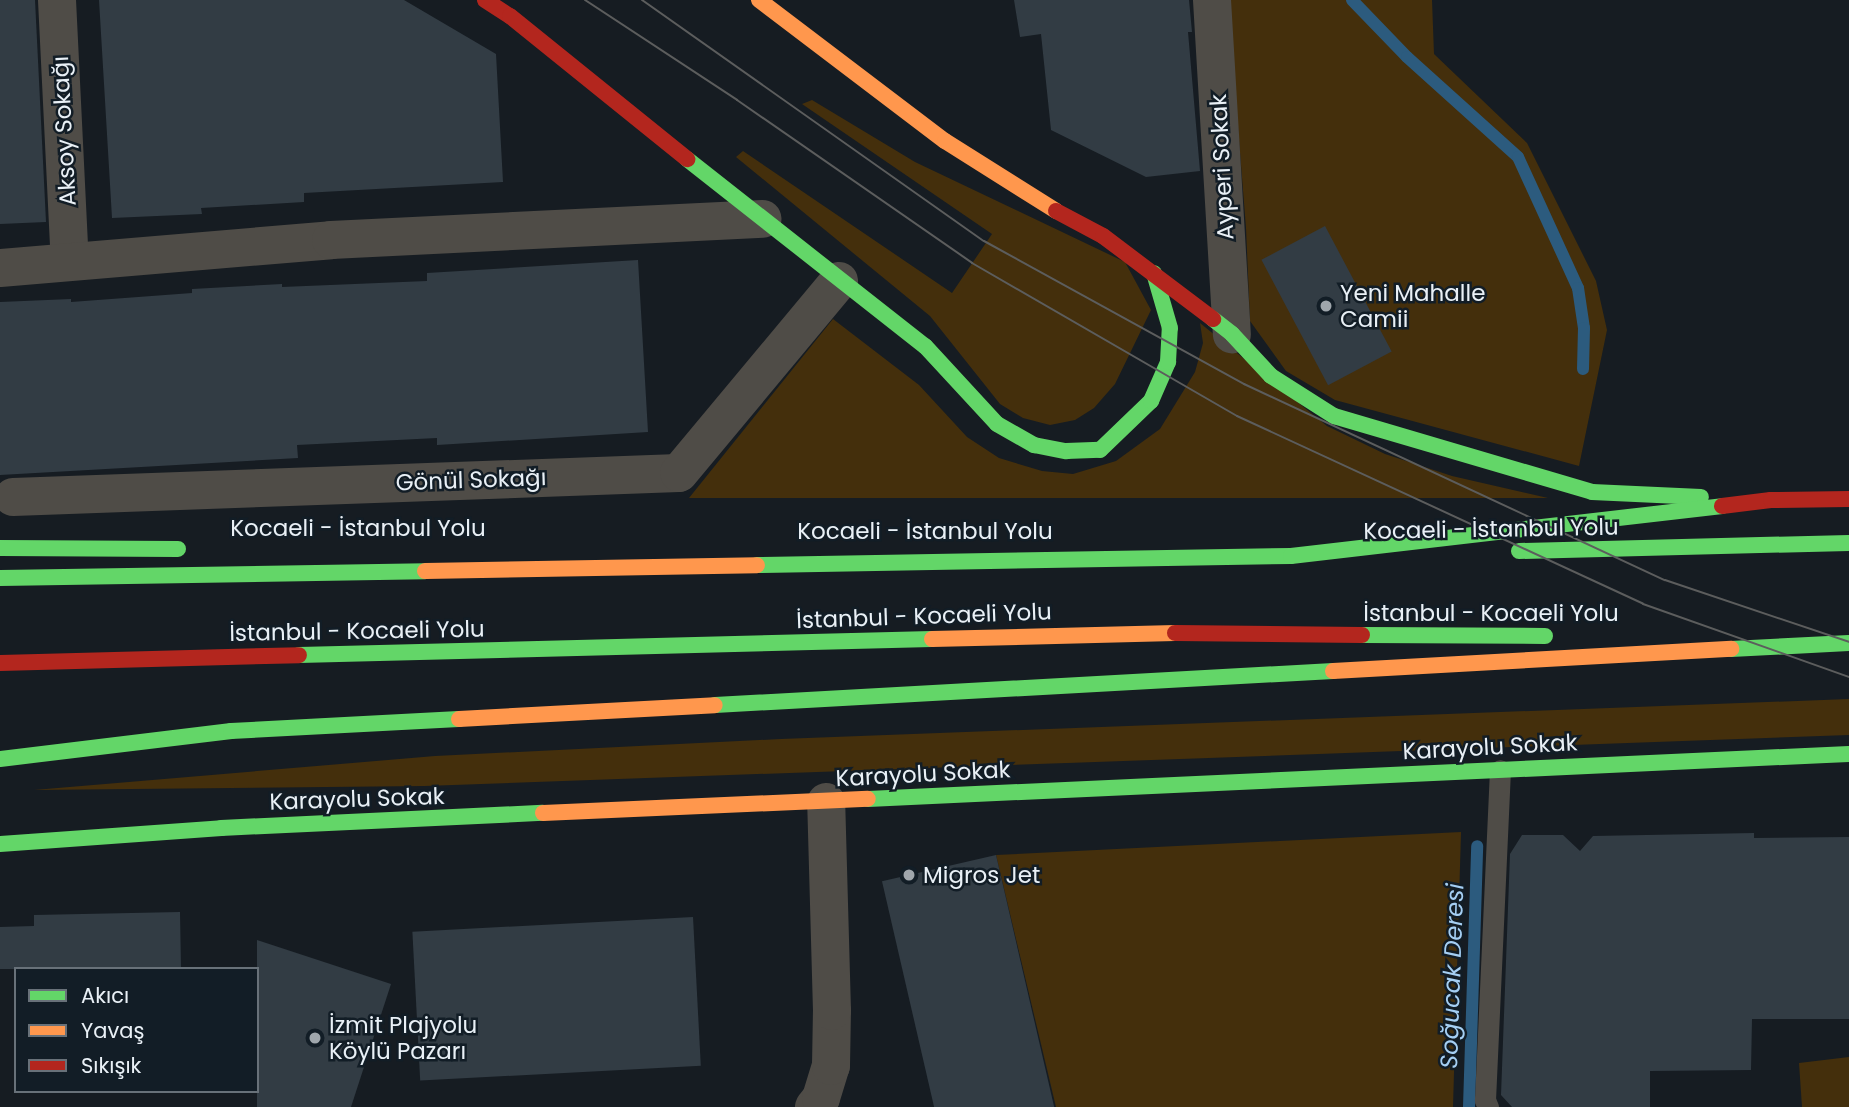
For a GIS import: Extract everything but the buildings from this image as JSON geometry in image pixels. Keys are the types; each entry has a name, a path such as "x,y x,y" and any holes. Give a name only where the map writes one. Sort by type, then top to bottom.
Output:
{"main road":[{"path":"485,0 510,16 839,281 925,346 997,424 1034,445 1066,451 1100,450 1122,432 1150,401 1168,362 1170,328 1154,273"},
{"path":"759,0 945,141 1031,198 1102,236 1154,273 1232,334 1271,376 1299,397 1334,416 1401,438 1592,492 1771,500 1849,499"},
{"path":"0,578 1291,556 1771,500"},
{"name":"Kocaeli - İstanbul Yolu","path":"1509,552 1849,543"},
{"path":"0,548 194,550"},
{"name":"Kocaeli - İstanbul Yolu","path":"569,552 1291,556 1468,552"},
{"name":"İstanbul - Kocaeli Yolu","path":"0,663 1147,633 1560,636"},
{"path":"1656,636 1849,640"},
{"path":"0,759 231,731 1849,640"},
{"name":"Karayolu Sokak","path":"0,844 221,828 1849,754"}],"street":[{"name":"Aksoy Sokağı","path":"57,0 70,262"},
{"name":"Ayperi Sokak","path":"1212,0 1232,334"},
{"path":"0,268 331,240 762,219"},
{"name":"Gönül Sokağı","path":"13,497 679,473 839,281"},
{"path":"814,1107 821,1098 831,1066 832,1010 825,802"}],"lane":[{"path":"1488,1107 1485,1101 1500,770"}],"shaded area":[{"path":"1228,0 1432,0 1434,54 1527,143 1596,281 1607,330 1579,466 1335,400 1286,371 1250,321 1246,228"},
{"path":"812,100 915,162 1125,262 1151,310 1115,384 1094,408 1075,420 1050,425 1023,418 1000,404 930,316 736,157 743,151 952,293 992,234 802,104"},
{"path":"833,319 919,385 967,437 999,458 1042,471 1073,474 1116,461 1160,429 1195,372 1203,343 1200,323 1327,426 1385,454 1452,476 1548,498 689,498"},
{"path":"1849,699 1849,735 425,786 34,790 435,756 781,739"},
{"path":"1461,832 1453,1107 1056,1107 996,855"},
{"path":"1849,1057 1849,1107 1802,1107 1799,1063"}],"waterway":[{"name":"Soğucak Deresi","path":"1352,0 1407,57 1518,157 1578,288 1584,328 1583,369"},
{"name":"Soğucak Deresi","path":"1469,1107 1477,846"}],"tram line":[{"path":"585,0 737,100 972,263 1237,416 1643,604 1849,677"},
{"path":"642,0 984,241 1244,384 1665,580 1849,642"}],"traffic: fast":[{"path":"687,159 925,346 997,424 1034,445 1066,451 1100,450 1151,401 1168,362 1170,328 1154,273"},
{"path":"1213,319 1232,334 1271,376 1334,416 1592,492 1701,497"},
{"path":"757,565 1291,556 1722,506"},
{"path":"1519,551 1849,543"},
{"path":"0,548 178,549"},
{"path":"0,578 425,571"},
{"path":"1362,635 1545,636"},
{"path":"299,655 932,639"},
{"path":"1731,649 1849,643"},
{"path":"715,705 1333,671"},
{"path":"0,759 231,731 459,719"},
{"path":"868,799 1849,754"},
{"path":"0,844 221,828 543,813"}],"traffic: slow":[{"path":"759,0 945,141 1056,211"},
{"path":"425,571 757,565"},
{"path":"932,639 1175,633"},
{"path":"1333,671 1731,649"},
{"path":"459,719 715,705"},
{"path":"543,813 868,799"}],"traffic: jam":[{"path":"485,0 510,16 687,159"},
{"path":"1056,211 1103,236 1213,319"},
{"path":"1722,506 1771,500 1849,499"},
{"path":"1175,633 1362,635"},
{"path":"0,663 299,655"}],"place":[{"name":"Yeni Mahalle Camii","path":"1326,306"},
{"name":"Migros Jet","path":"909,875"},
{"name":"İzmit Plajyolu Köylü Pazarı","path":"315,1038"}]}
